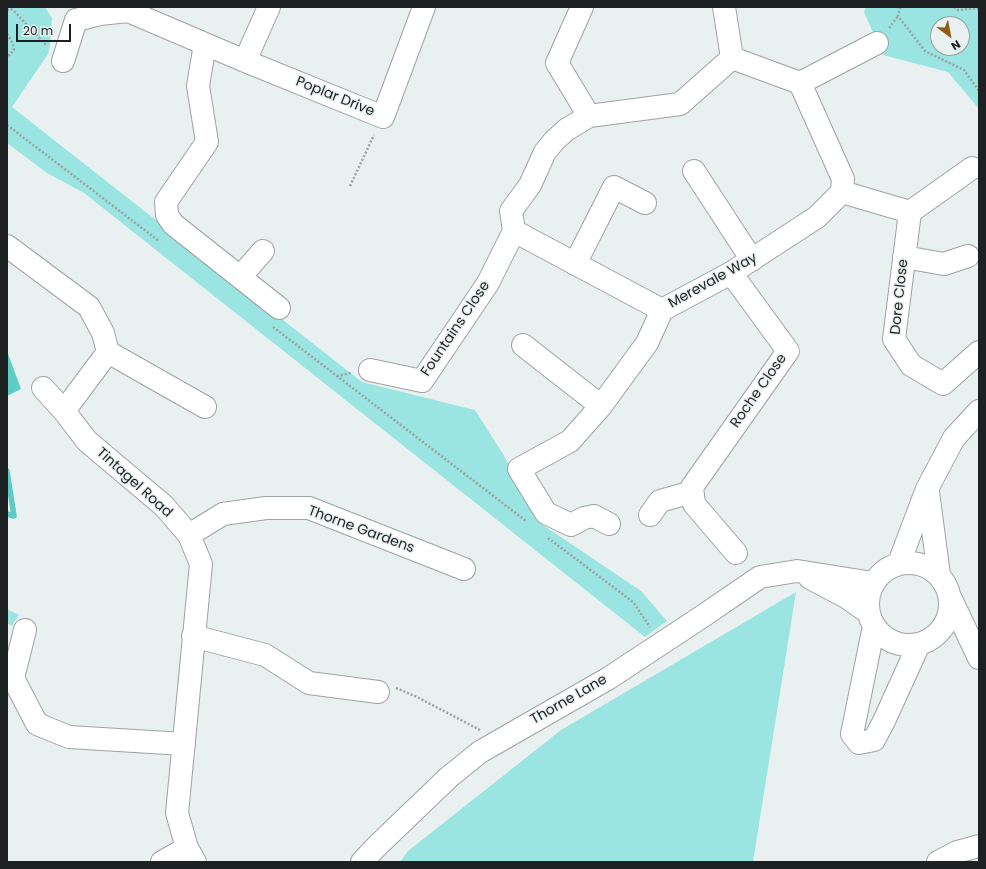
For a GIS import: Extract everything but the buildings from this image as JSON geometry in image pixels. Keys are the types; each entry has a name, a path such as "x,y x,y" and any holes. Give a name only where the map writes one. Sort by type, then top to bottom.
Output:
{"street":[{"path":"245,61 269,7"},
{"name":"Poplar Drive","path":"63,60 72,13 100,14 128,11 245,61 383,117 424,7"},
{"path":"582,7 557,63 589,116"},
{"path":"724,7 732,58"},
{"path":"800,83 877,43"},
{"path":"205,44 198,86 207,142 166,202 167,215 173,224 240,277 273,315"},
{"path":"514,231 511,211 530,185 545,152 566,130 589,116 680,104 732,58"},
{"path":"732,58 800,83 843,179 842,192 910,212 972,168"},
{"path":"694,171 752,260"},
{"path":"575,264 614,187 645,203"},
{"name":"Merevale Way","path":"514,231 662,310 752,260 817,217 842,192"},
{"name":"Dore Close","path":"910,212 894,339 911,365 943,384 979,352"},
{"name":"Fountains Close","path":"370,370 422,381 488,283 514,231"},
{"path":"7,246 89,307 103,333 108,352 206,407"},
{"path":"240,277 263,251"},
{"path":"904,257 944,264 968,256"},
{"name":"Roche Close","path":"692,492 692,487 788,351 731,273"},
{"path":"609,524 594,516 584,518 571,525 546,513 519,469 570,441 602,406 647,343 662,310"},
{"path":"523,345 602,406"},
{"path":"64,411 108,352"},
{"name":"Tintagel Road","path":"43,388 64,411 87,441 164,506 188,535 201,564 177,813 191,855 162,862"},
{"path":"900,563 928,489 954,438 979,411"},
{"path":"928,489 939,575"},
{"path":"650,516 660,501 692,492 694,504 736,553"},
{"name":"Thorne Gardens","path":"188,535 223,514 266,508 309,508 464,569"},
{"path":"919,644 874,740 859,743 852,734 871,619 868,597 873,583 880,574 889,567 900,563 914,563 927,567 939,575 945,584 979,658"},
{"path":"797,571 846,597 871,619 883,636 896,643 907,645 919,644 938,632 946,621 950,608 949,595"},
{"name":"Thorne Lane","path":"362,862 449,777 480,752 609,678 760,577 797,571 873,583"},
{"path":"938,632 979,658"},
{"path":"18,636 13,678 37,724 69,737 184,744"},
{"path":"193,636 265,655 309,683 378,692"},
{"path":"938,862 957,852 979,846"}],"path":[{"path":"900,7 898,16 926,51 964,70 979,91"},
{"path":"954,7 958,10 979,8"},
{"path":"7,10 11,9 14,11 46,45 63,60"},
{"path":"7,34 13,44 14,50 7,57"},
{"path":"350,186 383,117"},
{"path":"7,124 166,245"},
{"path":"273,315 532,526"},
{"path":"544,535 633,602 662,642"},
{"path":"378,692 392,686 417,697 500,740"}],"shaded area":[{"path":"7,7 45,7 52,18 48,54 12,107 362,382 475,410 503,454 540,523 641,591 667,621 645,637 84,193 47,173 7,143"},
{"path":"866,7 979,7 979,109 948,72 883,55 864,12"},
{"path":"7,351 21,389 7,396"},
{"path":"796,592 753,862 400,862 408,851 561,730"},
{"path":"7,609 19,615 12,626 7,623"}],"waterway":[{"path":"7,471 14,516 7,514"}]}
